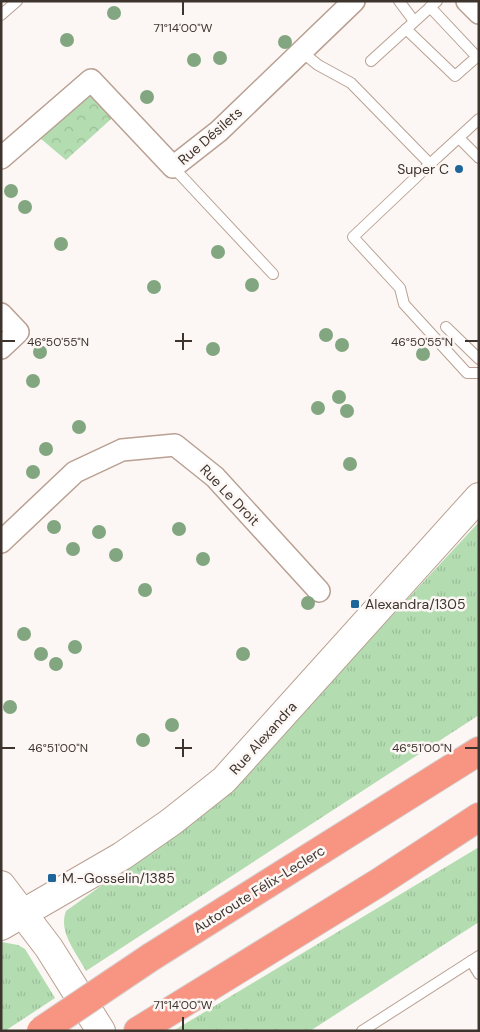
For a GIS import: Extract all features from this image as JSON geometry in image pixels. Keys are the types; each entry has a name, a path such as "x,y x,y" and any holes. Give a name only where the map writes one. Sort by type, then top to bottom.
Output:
{"highway":[{"name":"Autoroute Félix-Leclerc","path":"41,1031 151,957 479,751"},
{"path":"138,1031 378,883 479,817"},
{"path":"378,883 479,835"}],"street":[{"name":"Rue Désilets","path":"1,158 91,80 173,168 219,131 354,1"},
{"path":"467,1 479,14"},
{"path":"1,314 18,332 1,348"},
{"name":"Rue Le Droit","path":"1,542 75,472 122,450 175,445 215,477 319,591"},
{"name":"Rue Alexandra","path":"12,920 122,856 171,822 224,780 479,497"},
{"path":"1,885 12,920 49,948 102,1031"}],"lane":[{"path":"1,15 16,1"},
{"path":"399,1 414,21"},
{"path":"371,62 414,21 433,4 478,56 454,76 406,29"},
{"path":"302,52 318,65 350,83 430,164"},
{"path":"479,119 352,237 400,288 404,304 467,374 479,373"},
{"path":"458,138 479,158"},
{"path":"173,168 273,274"},
{"path":"446,327 479,359"},
{"path":"362,1031 475,958 479,974"}],"green space":[{"path":"81,85 121,110 66,160 34,133"},
{"path":"479,522 479,715 86,971 66,934 64,919 66,911 202,813 244,775"},
{"path":"479,847 479,922 310,1031 173,1031"},
{"path":"2,942 18,945 25,949 55,998 5,1031 1,1031"}],"place":[{"name":"Super C","path":"459,169"},
{"name":"Alexandra/1305","path":"355,604"},
{"name":"M.-Gosselin/1385","path":"52,878"}]}
